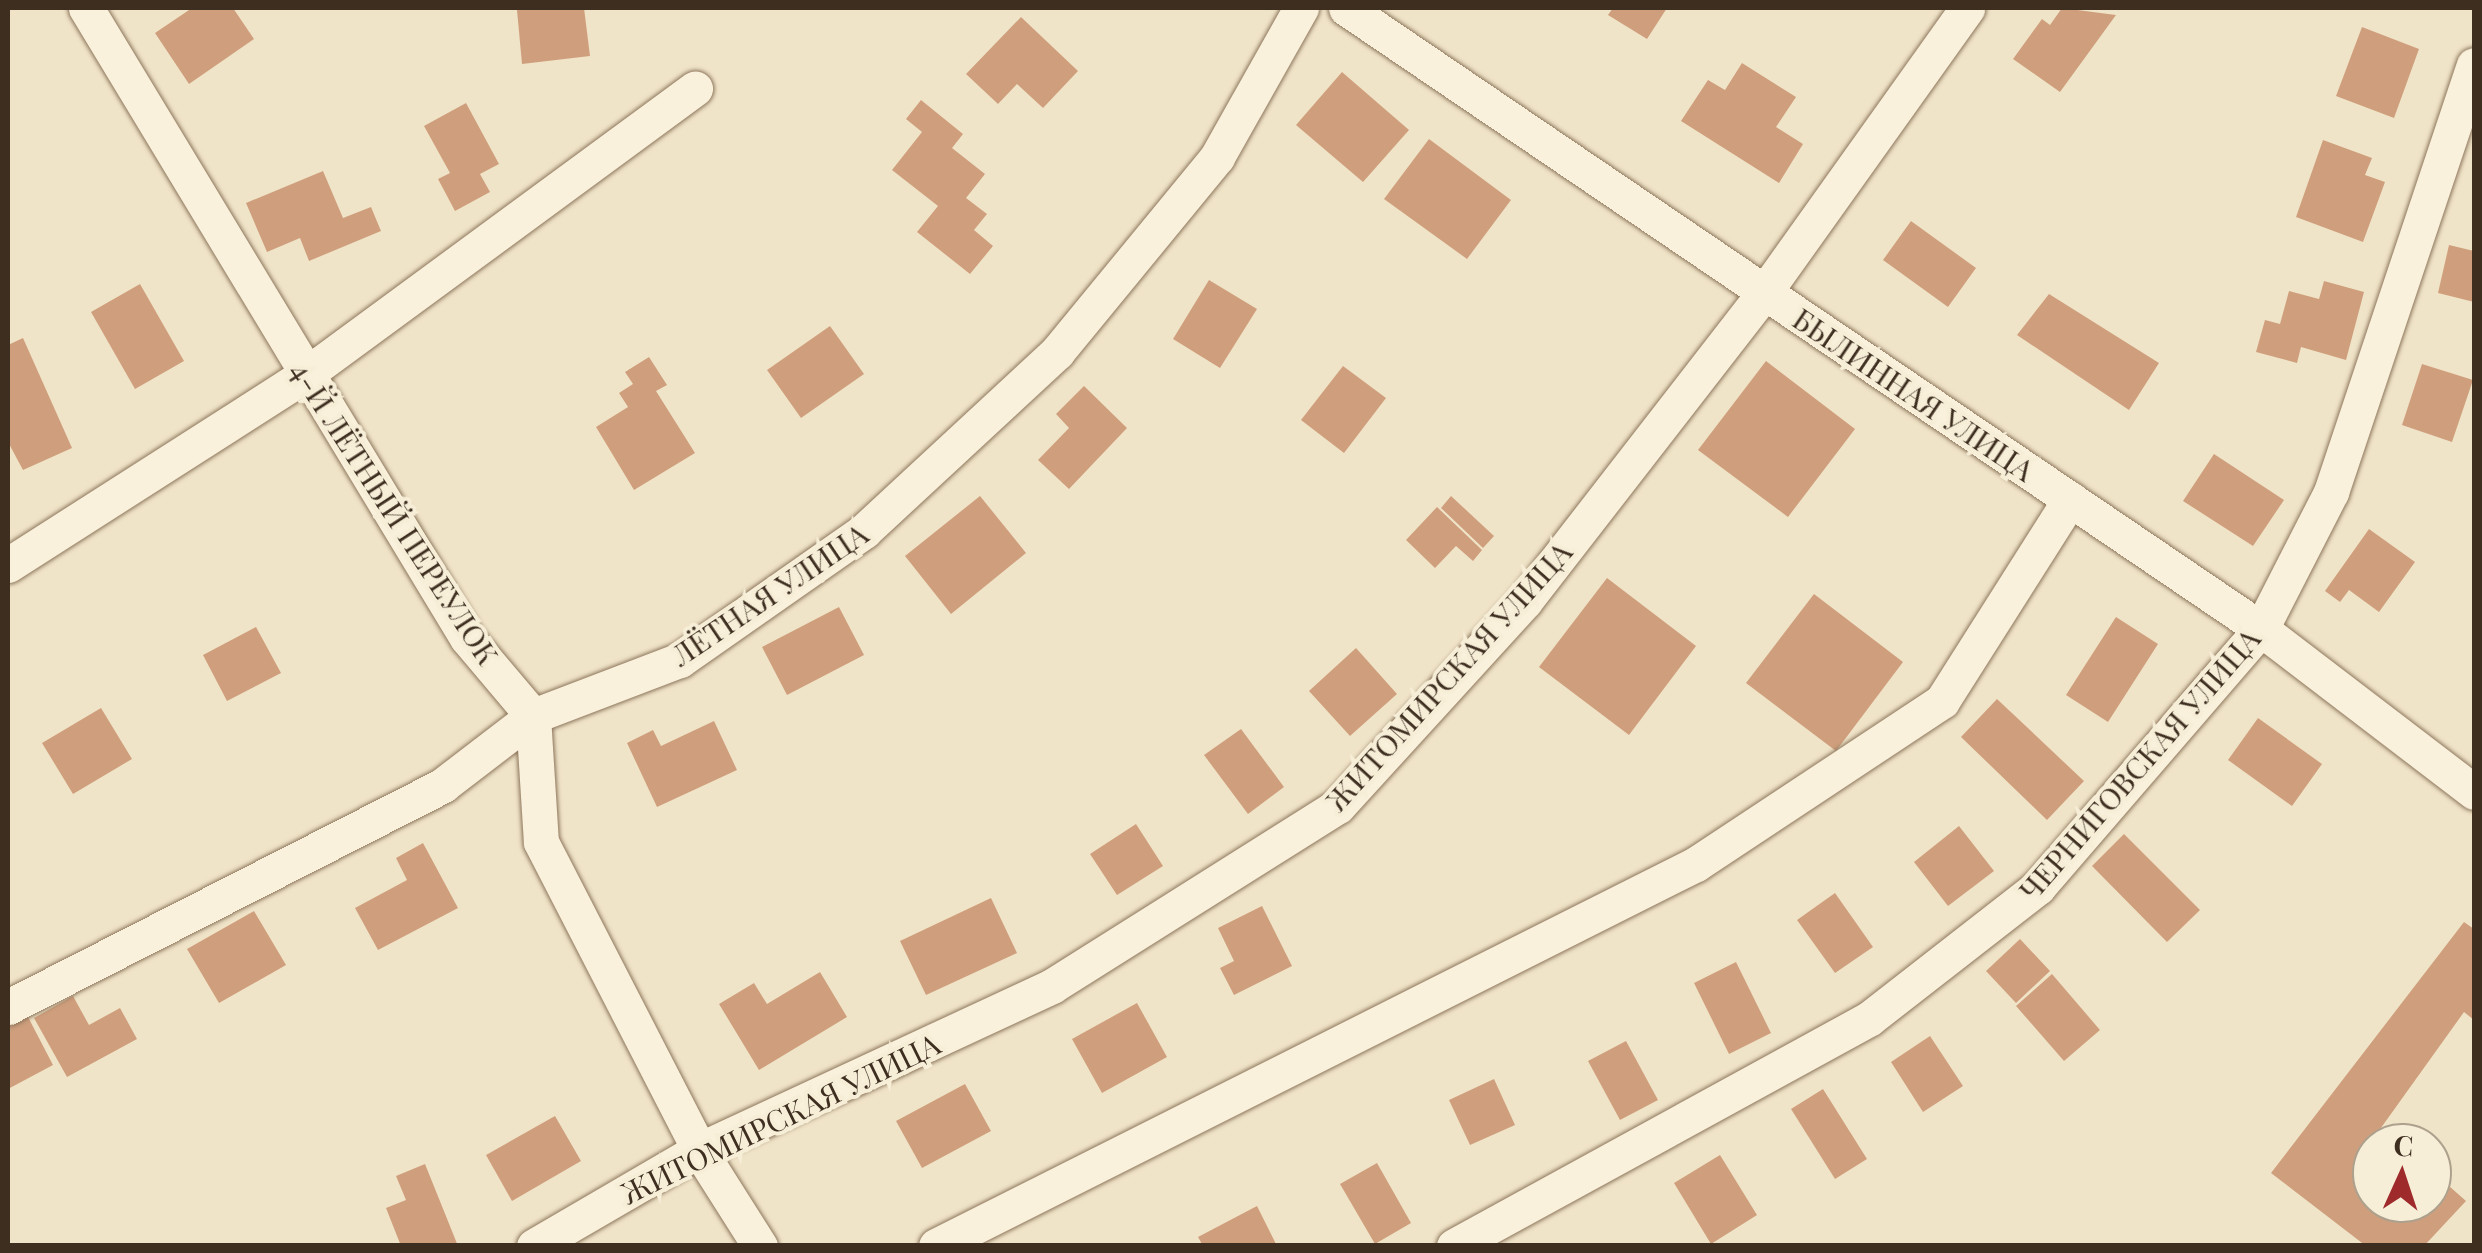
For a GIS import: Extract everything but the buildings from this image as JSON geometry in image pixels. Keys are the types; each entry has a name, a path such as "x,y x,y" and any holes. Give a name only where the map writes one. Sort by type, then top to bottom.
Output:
{"street":[{"name":"4-Й ЛЁТНЫЙ ПЕРЕУЛОК","path":"86,8 467,638 534,716"},
{"name":"ЛЁТНАЯ УЛИЦА","path":"8,1007 443,785 534,716 680,660 864,532 1057,352 1216,157 1300,8"},
{"name":"БЫЛИННАЯ УЛИЦА","path":"1346,8 2261,630 2474,792"},
{"name":"ЖИТОМИРСКАЯ УЛИЦА","path":"534,1246 699,1150 1052,986 1338,806 1525,601 1764,292 1967,8"},
{"name":"ЧЕРНИГОВСКАЯ УЛИЦА","path":"1454,1246 1870,1018 2038,887 2261,630 2331,492 2474,65"},
{"path":"8,565 306,375 695,88"},
{"path":"936,1246 1713,853 1942,701 2070,499"},
{"path":"534,716 540,842 699,1150 760,1246"}]}
